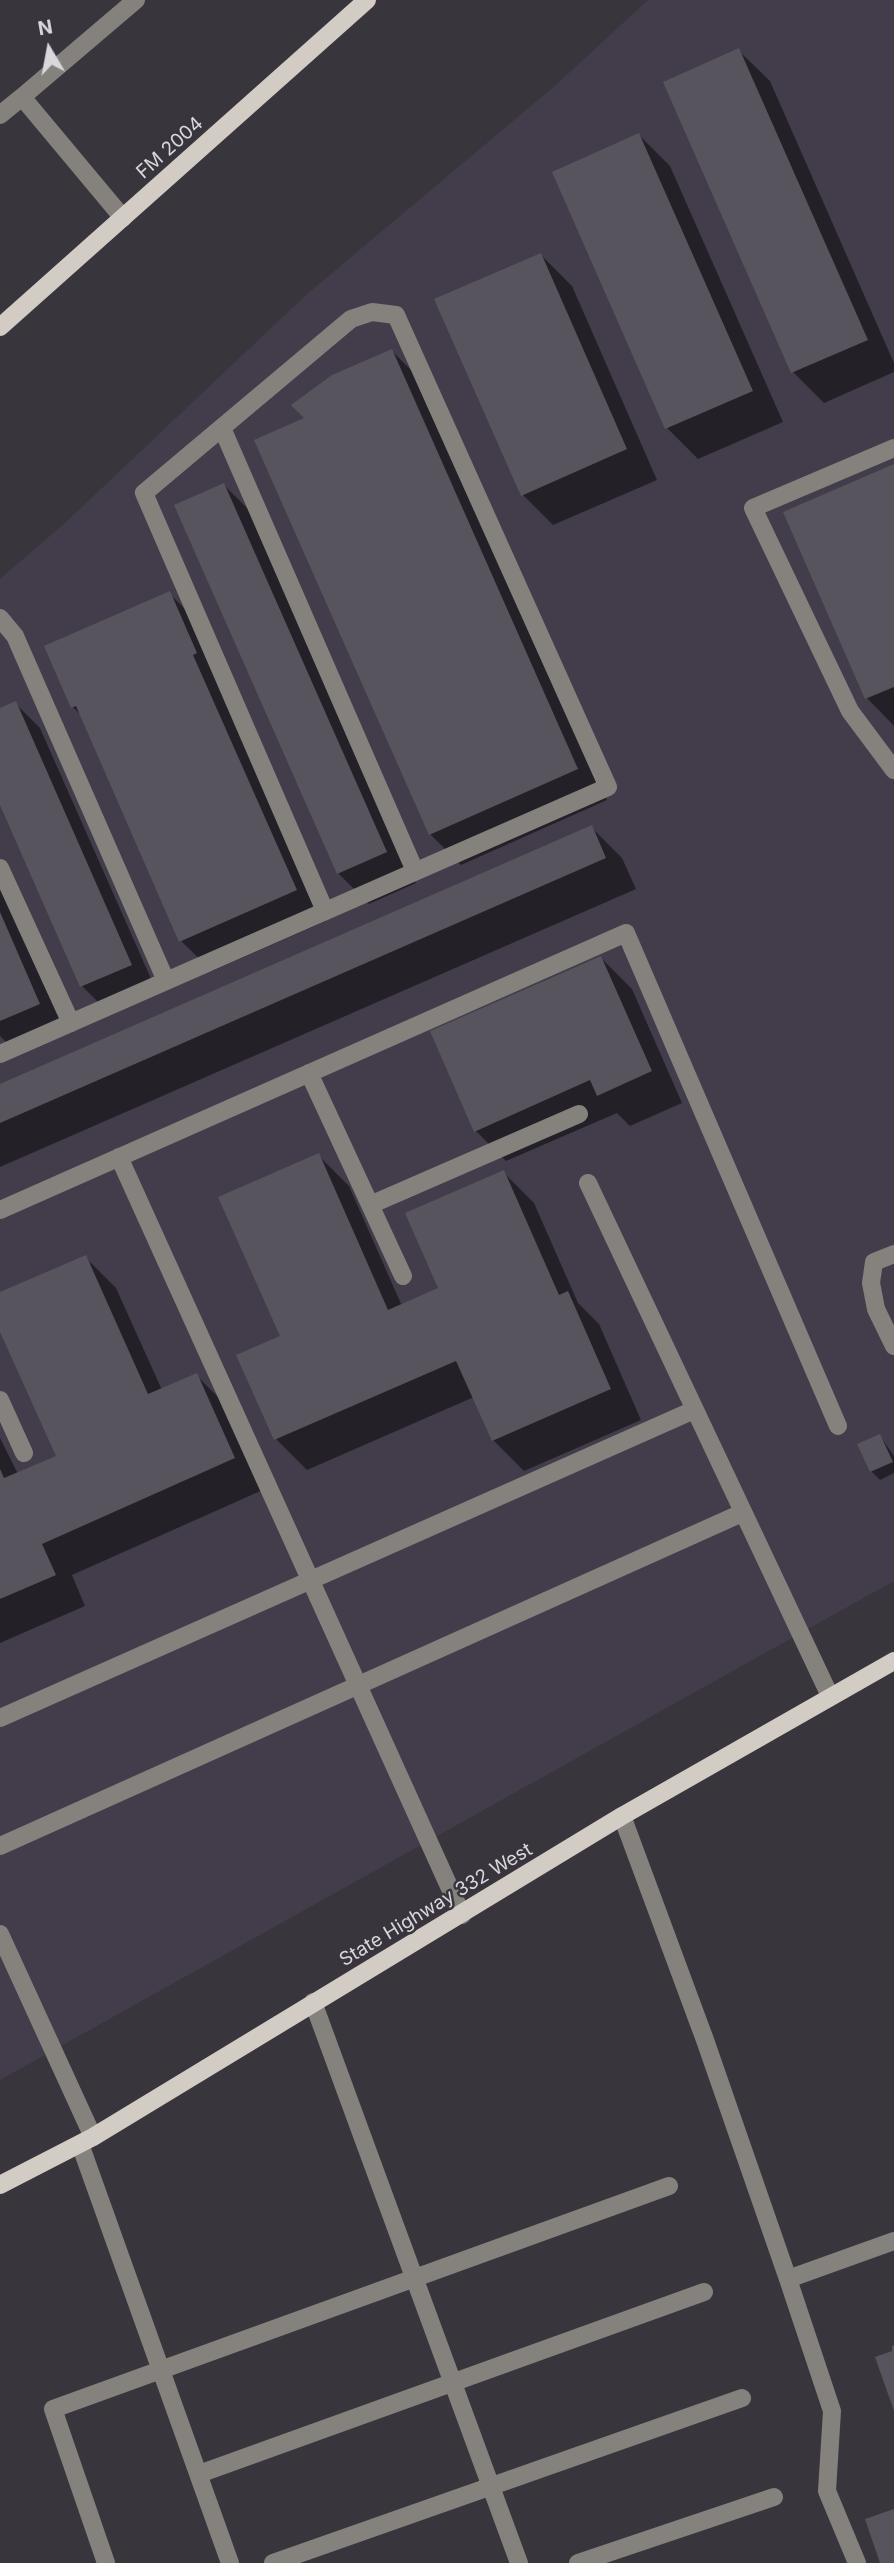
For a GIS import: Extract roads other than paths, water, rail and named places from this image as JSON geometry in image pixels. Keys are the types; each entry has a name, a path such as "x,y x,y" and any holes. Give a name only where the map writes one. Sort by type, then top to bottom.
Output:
{"main road":[{"name":"FM 2004","path":"0,327 367,0"},
{"name":"State Highway 332 West","path":"0,2185 87,2141 622,1816 894,1661"}],"lane":[{"path":"0,116 136,0"},
{"path":"22,97 123,218"},
{"path":"0,1054 608,787 396,315 372,312 351,319 144,493 324,911"},
{"path":"222,428 415,871"},
{"path":"894,448 753,509 850,711 894,770"},
{"path":"0,618 15,636 166,981"},
{"path":"0,868 71,1023"},
{"path":"0,1210 626,933 838,1426"},
{"path":"309,1073 403,1276"},
{"path":"370,1205 579,1114"},
{"path":"119,1157 462,1915"},
{"path":"589,1183 830,1696"},
{"path":"894,1254 874,1262 872,1283 876,1309 894,1346"},
{"path":"0,1400 24,1453"},
{"path":"0,1718 694,1410"},
{"path":"0,1846 742,1513"},
{"path":"622,1816 705,2040 832,2410 827,2491 856,2563"},
{"path":"0,1934 87,2141 162,2369 230,2563"},
{"path":"313,2002 519,2563"},
{"path":"106,2563 53,2409 669,2186"},
{"path":"788,2279 894,2241"},
{"path":"199,2474 705,2292"},
{"path":"273,2563 742,2398"},
{"path":"578,2563 774,2497"}]}
